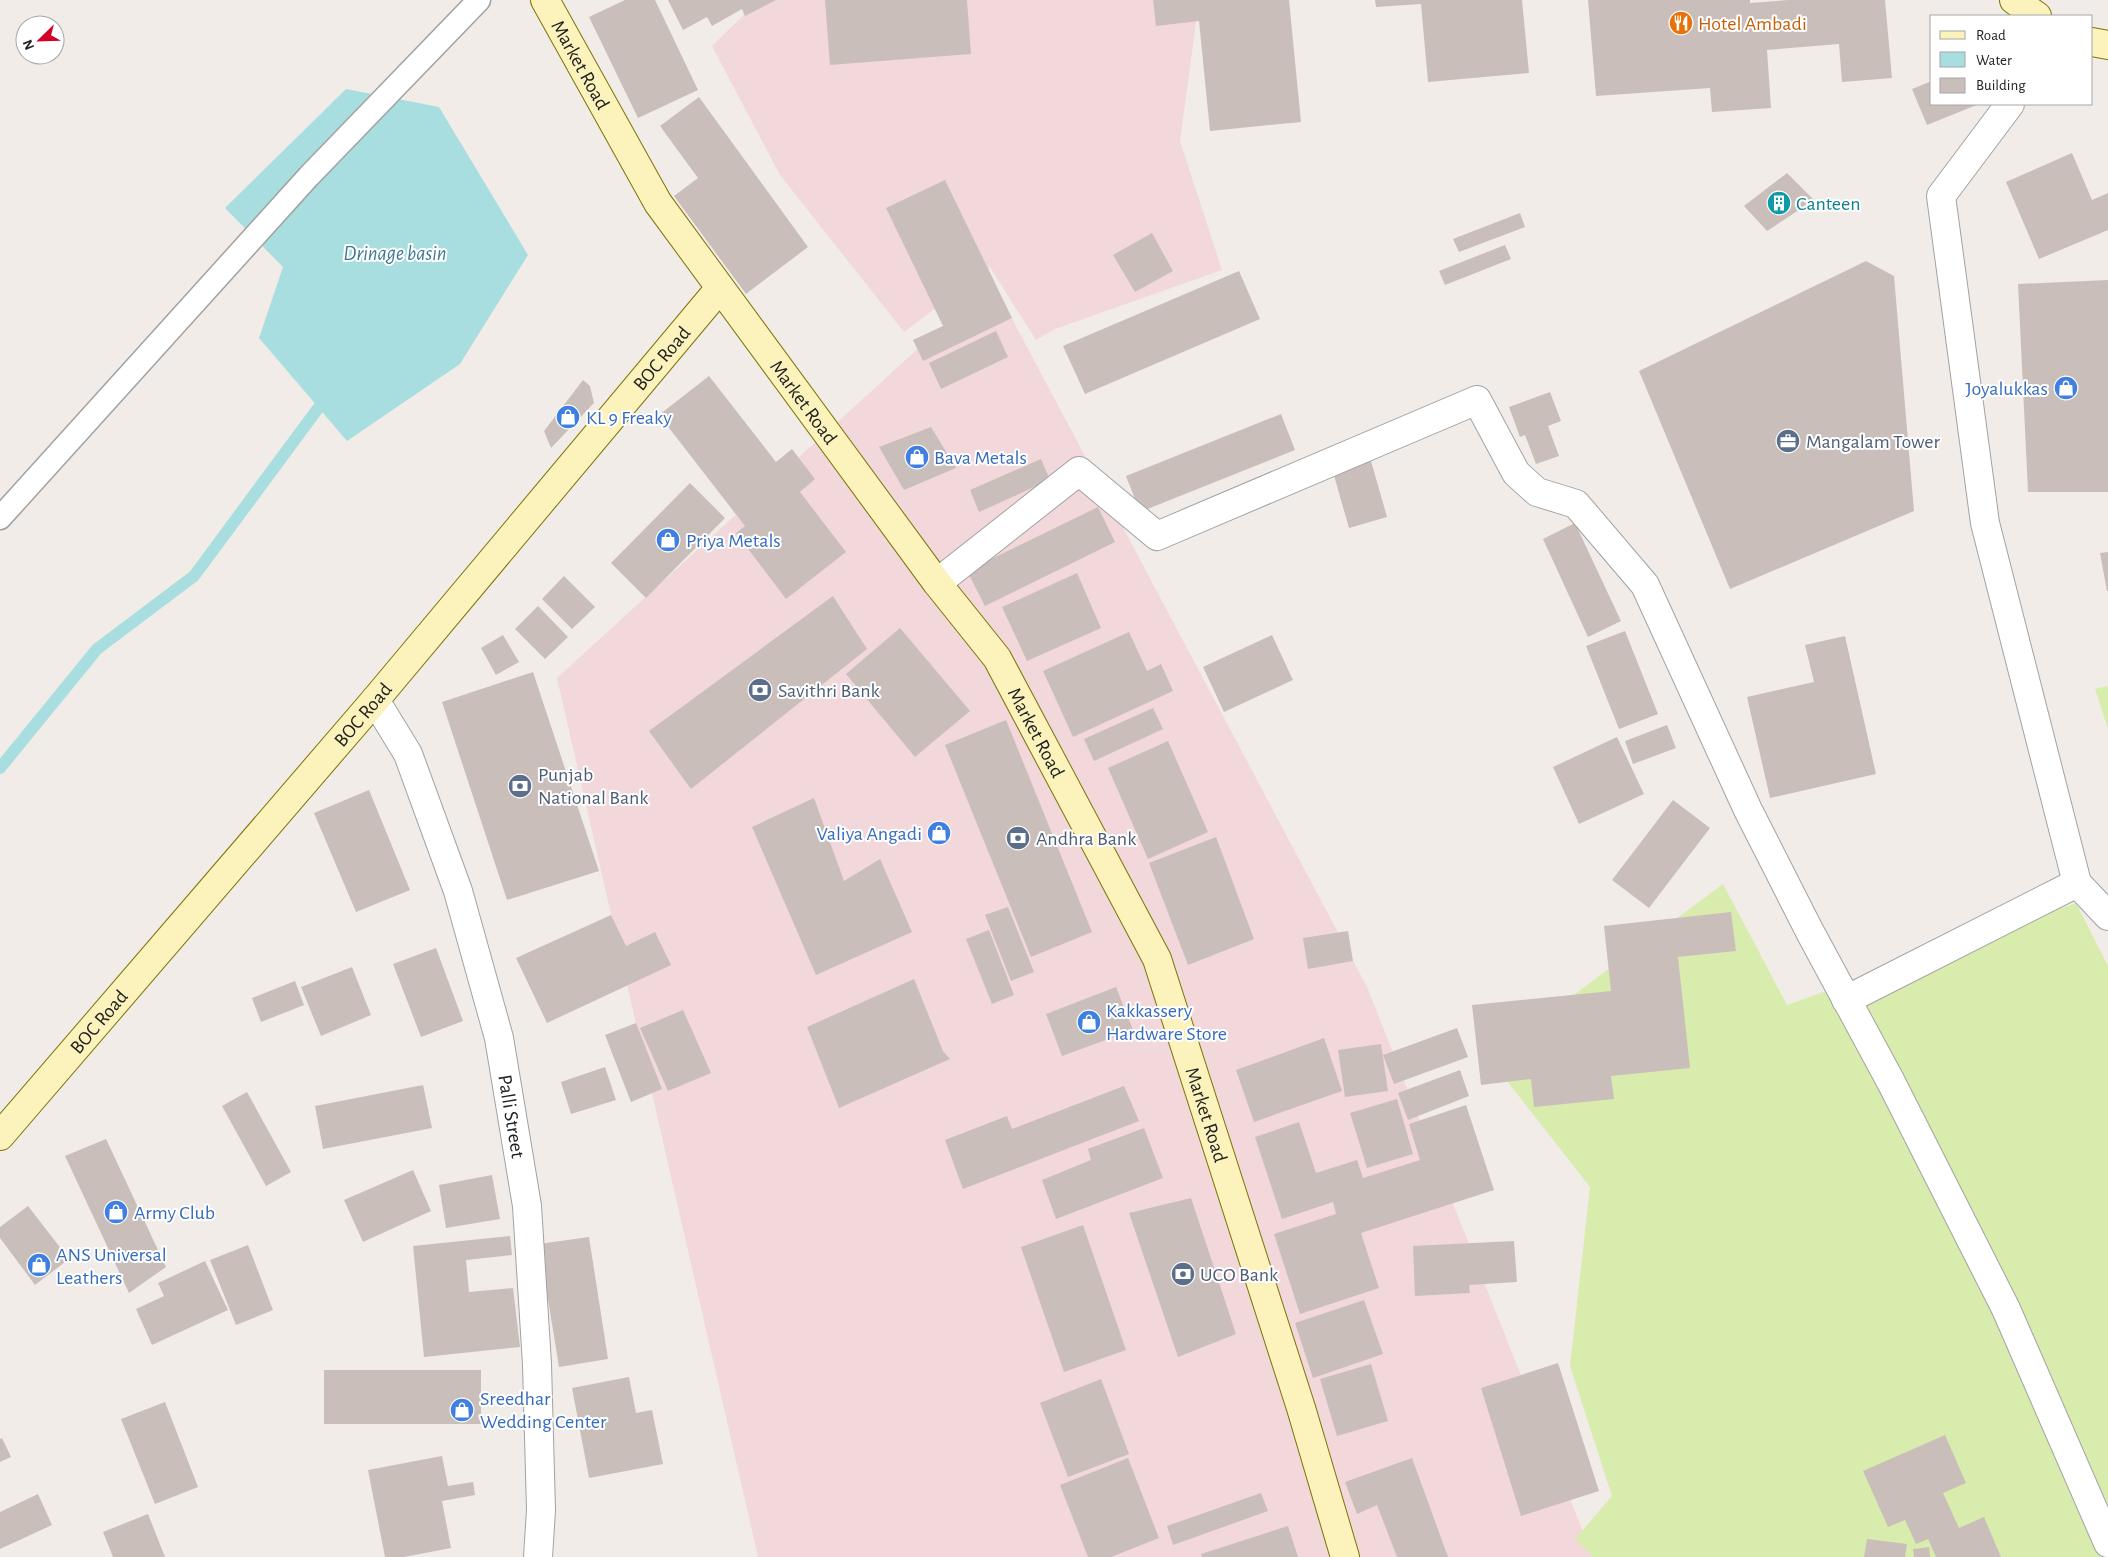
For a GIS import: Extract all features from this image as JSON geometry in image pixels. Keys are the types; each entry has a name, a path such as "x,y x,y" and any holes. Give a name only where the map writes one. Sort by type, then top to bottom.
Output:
{"main road":[{"name":"Market Road","path":"545,0 658,203 937,583 997,658 1157,959 1301,1408 1345,1557"},
{"path":"2014,0 2035,15"},
{"path":"2093,42 2108,45"},
{"name":"BOC Road","path":"0,1136 375,700 720,288"}],"street":[{"path":"2009,105 1941,196 1986,523 2077,883 2108,916"},
{"path":"937,583 1079,471 1157,536 1477,400 1516,473 1536,492 1576,504 1645,585 1748,810 1895,1091 2006,1309 2108,1542"},
{"name":"Palli Street","path":"375,700 408,754 458,891 499,1038 528,1216 538,1374 541,1510 538,1557"},
{"path":"1846,1000 2077,883"}],"lane":[{"path":"0,518 309,176 479,0"}],"shaded area":[{"path":"759,0 1199,0 1180,141 1222,270 1055,329 1036,340 990,267 904,332 780,175 712,46"},
{"name":"Valiya Angadi","path":"992,281 1367,987 1593,1557 758,1557 557,678"}],"green space":[{"path":"2108,686 2108,729 2095,689"},
{"path":"1723,884 1787,1005 2076,903 2108,966 2108,1557 1593,1557 1575,1539 1612,1496 1570,1366 1590,1187 1489,1058"}],"water":[{"name":"Drinage basin","path":"346,89 439,107 528,255 460,364 347,441 259,338 283,267 225,208"}],"building":[{"path":"625,0 655,0 698,90 638,118 589,17"},
{"path":"668,0 776,0 745,16 742,9 712,26 707,17 683,30"},
{"path":"825,0 967,0 971,54 830,65"},
{"path":"1153,0 1289,0 1301,122 1210,131 1199,21 1156,26"},
{"path":"1375,0 1522,0 1529,73 1428,82 1421,4 1376,7"},
{"path":"1588,0 1750,0 1750,3 1788,0 1885,0 1892,78 1842,82 1839,44 1767,50 1771,108 1712,112 1710,88 1596,96"},
{"path":"1930,82 1930,105 1977,105 1927,125 1912,89"},
{"path":"699,97 808,247 746,294 674,196 698,178 660,126"},
{"path":"2072,153 2092,200 2108,193 2108,230 2039,259 2006,182"},
{"name":"Canteen","path":"1787,173 1814,200 1767,231 1744,206"},
{"path":"945,180 1012,318 923,361 913,340 943,326 886,208"},
{"path":"1520,213 1525,227 1459,252 1453,239"},
{"path":"1152,233 1173,271 1135,292 1113,255"},
{"path":"1505,245 1511,259 1445,285 1439,271"},
{"name":"Mangalam Tower","path":"1866,261 1894,276 1914,511 1730,589 1639,371"},
{"path":"1239,271 1260,319 1085,394 1063,346"},
{"name":"Joyalukkas","path":"2108,280 2108,492 2028,492 2018,284"},
{"path":"996,331 1008,357 941,389 929,363"},
{"path":"709,376 776,462 792,449 815,479 800,492 846,552 786,599 736,533 745,526 659,415"},
{"name":"KL 9 Freaky","path":"583,380 590,386 594,403 551,448 544,431"},
{"path":"1550,392 1561,421 1548,426 1559,456 1536,464 1525,435 1520,437 1509,407"},
{"path":"1281,414 1295,450 1140,512 1126,476"},
{"name":"Bava Metals","path":"931,427 956,468 904,490 879,447"},
{"path":"1041,459 1050,480 979,512 970,490"},
{"path":"1371,461 1387,517 1349,528 1333,472"},
{"name":"Priya Metals","path":"690,483 725,518 646,598 611,563"},
{"path":"1098,507 1115,542 985,606 967,571"},
{"path":"1575,523 1621,621 1588,637 1543,539"},
{"path":"2108,552 2108,591 2107,591 2100,553"},
{"path":"1077,573 1101,628 1027,661 1002,607"},
{"path":"564,576 595,607 572,629 542,599"},
{"name":"Savithri Bank","path":"833,596 867,649 691,789 649,731"},
{"path":"538,606 568,637 545,659 515,629"},
{"path":"900,628 970,711 915,757 846,674"},
{"path":"1625,631 1658,714 1619,729 1586,646"},
{"path":"1129,632 1147,671 1161,664 1173,691 1073,737 1043,671"},
{"path":"503,635 519,662 496,675 481,648"},
{"path":"1272,635 1293,680 1224,712 1203,667"},
{"path":"1845,636 1876,774 1770,798 1747,697 1814,682 1805,645"},
{"name":"Punjab National Bank","path":"533,672 599,871 507,900 442,702"},
{"path":"1153,708 1163,729 1094,761 1084,739"},
{"name":"Andhra Bank","path":"1006,720 1092,932 1031,957 945,745"},
{"path":"1667,725 1676,748 1633,764 1625,741"},
{"path":"1617,737 1644,794 1579,824 1553,767"},
{"path":"1168,741 1208,832 1148,859 1108,768"},
{"path":"369,790 410,890 356,912 314,813"},
{"path":"814,798 844,881 880,859 912,932 816,975 752,827"},
{"path":"1673,800 1710,828 1649,908 1612,880"},
{"path":"1216,837 1254,939 1188,965 1149,863"},
{"path":"1008,907 1034,972 1011,981 985,915"},
{"path":"1731,912 1736,951 1678,957 1690,1068 1611,1076 1614,1099 1534,1107 1531,1079 1481,1085 1472,1005 1611,991 1604,926"},
{"path":"611,915 626,946 655,932 671,965 547,1023 516,958"},
{"path":"989,930 1014,995 992,1004 966,939"},
{"path":"1348,931 1353,961 1308,969 1303,938"},
{"path":"436,948 463,1021 421,1037 393,964"},
{"path":"352,967 371,1015 321,1036 301,987"},
{"path":"914,979 943,1051 950,1059 839,1108 807,1027"},
{"path":"295,981 304,1005 261,1022 252,998"},
{"name":"Kakkassery Hardware Store","path":"1116,987 1133,1030 1062,1056 1046,1014"},
{"path":"683,1010 711,1073 668,1091 640,1028"},
{"path":"636,1023 662,1089 631,1102 605,1035"},
{"path":"1457,1028 1468,1057 1394,1084 1383,1055"},
{"path":"1324,1038 1342,1091 1254,1122 1236,1070"},
{"path":"1381,1044 1388,1091 1345,1097 1338,1050"},
{"path":"605,1067 616,1100 571,1114 561,1082"},
{"path":"1460,1070 1469,1096 1408,1120 1398,1093"},
{"path":"423,1085 432,1128 323,1149 315,1106"},
{"path":"1124,1086 1139,1121 963,1189 945,1140 1007,1116 1012,1129"},
{"path":"247,1092 291,1172 266,1186 222,1106"},
{"path":"1397,1099 1413,1154 1367,1168 1350,1113"},
{"path":"1466,1105 1494,1190 1361,1233 1379,1288 1300,1314 1274,1234 1336,1214 1333,1202 1282,1219 1255,1137 1299,1122 1316,1173 1357,1160 1363,1178 1420,1160 1409,1124"},
{"path":"1144,1128 1163,1178 1056,1219 1042,1180 1091,1160 1088,1149"},
{"name":"Army Club","path":"106,1139 166,1267 129,1293 65,1156"},
{"path":"413,1170 431,1211 363,1242 344,1200"},
{"path":"492,1175 500,1219 446,1228 439,1185"},
{"name":"UCO Bank","path":"1191,1198 1236,1334 1178,1357 1129,1213"},
{"path":"28,1206 69,1259 35,1285 0,1238 0,1227"},
{"path":"1083,1225 1126,1350 1064,1372 1021,1247"},
{"path":"510,1236 512,1255 466,1260 469,1292 513,1288 520,1347 424,1357 413,1246"},
{"path":"589,1237 608,1359 559,1367 539,1244"},
{"path":"1514,1241 1517,1282 1469,1285 1470,1293 1415,1296 1413,1246"},
{"path":"248,1245 273,1310 236,1325 210,1260"},
{"path":"205,1261 228,1310 152,1345 136,1309 164,1296 158,1283"},
{"path":"1364,1300 1383,1354 1313,1378 1295,1323"},
{"path":"1558,1363 1599,1491 1521,1516 1481,1388"},
{"path":"1371,1364 1388,1421 1337,1436 1320,1379"},
{"path":"324,1370 481,1370 481,1424 324,1424"},
{"path":"629,1377 636,1413 652,1410 663,1464 589,1478 572,1388"},
{"path":"1101,1379 1129,1454 1068,1477 1040,1403"},
{"path":"165,1402 198,1487 155,1504 121,1419"},
{"path":"1945,1435 1966,1483 1943,1493 1959,1528 1984,1517 2001,1557 1936,1557 1928,1539 1916,1544 1905,1520 1888,1527 1863,1471"},
{"path":"2,1438 11,1457 0,1462 0,1439"},
{"path":"442,1456 448,1486 473,1482 475,1495 442,1501 451,1548 404,1557 385,1557 368,1470"},
{"path":"1128,1458 1159,1538 1111,1557 1088,1557 1060,1485"},
{"path":"1412,1458 1448,1557 1397,1557 1377,1505 1357,1514 1345,1482"},
{"path":"1261,1493 1268,1511 1173,1545 1167,1526"},
{"path":"38,1494 52,1525 0,1549 0,1512"},
{"path":"148,1514 165,1557 113,1557 103,1532"},
{"path":"1288,1526 1298,1557 1202,1557 1201,1554"},
{"path":"1867,1539 1907,1544 1905,1557 1864,1557"},
{"path":"1929,1547 1930,1557 1914,1557 1913,1549"}],"waterway":[{"path":"0,768 97,649 194,576 319,407"}],"place":[{"name":"Hotel Ambadi","path":"1681,23"},
{"name":"Canteen","path":"1779,203"},
{"name":"Joyalukkas","path":"2066,388"},
{"name":"KL 9 Freaky","path":"568,417"},
{"name":"Mangalam Tower","path":"1788,441"},
{"name":"Bava Metals","path":"917,457"},
{"name":"Priya Metals","path":"668,540"},
{"name":"Savithri Bank","path":"760,690"},
{"name":"Punjab National Bank","path":"520,786"},
{"name":"Valiya Angadi","path":"939,833"},
{"name":"Andhra Bank","path":"1018,838"},
{"name":"Kakkassery Hardware Store","path":"1089,1022"},
{"name":"Army Club","path":"116,1212"},
{"name":"ANS Universal Leathers","path":"39,1265"},
{"name":"UCO Bank","path":"1183,1274"},
{"name":"Sreedhar Wedding Center","path":"462,1410"}]}
